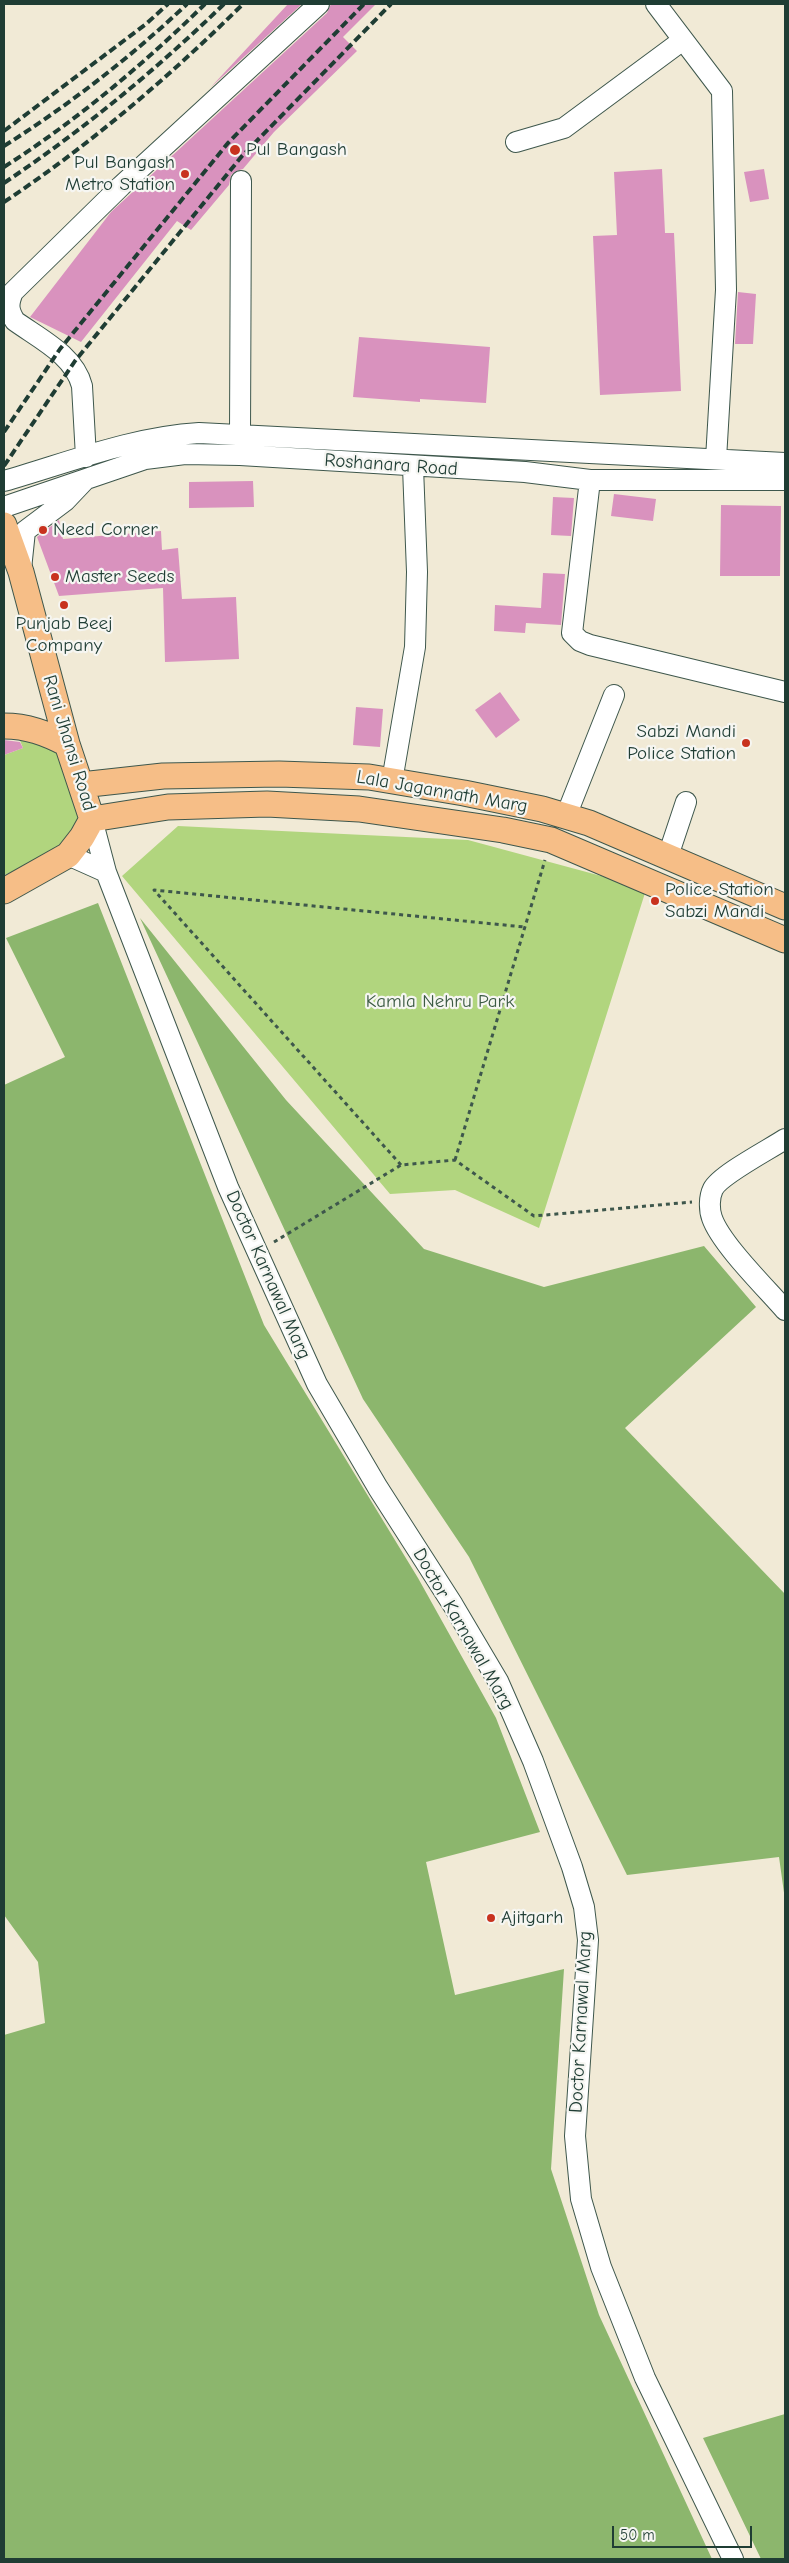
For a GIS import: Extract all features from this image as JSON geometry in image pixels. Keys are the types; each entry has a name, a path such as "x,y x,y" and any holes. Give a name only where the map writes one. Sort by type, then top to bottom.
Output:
{"main road":[{"name":"Rani Jhansi Road","path":"4,525 20,572 67,744 92,820 68,855 4,891"},
{"path":"4,726 28,728 46,733 67,744"},
{"name":"Lala Jagannath Marg","path":"81,785 163,776 269,774 369,777 542,809 589,823 785,907"},
{"name":"Lala Jagannath Marg","path":"92,820 168,807 267,804 359,809 495,828 543,839 785,940"},
{"path":"542,809 543,839"}],"street":[{"path":"20,572 24,531 65,501 88,466 80,375 72,362 15,321 8,303 13,292 121,186 319,4"},
{"path":"656,4 722,91 726,290 716,460"},
{"path":"516,142 564,128 683,40"},
{"path":"240,434 241,181"},
{"name":"Roshanara Road","path":"4,507 88,466 184,434 240,434 785,463"},
{"name":"Roshanara Road","path":"4,481 88,466 186,454 240,455 413,467 525,472 590,480 785,480"},
{"path":"392,781 415,647 418,572 413,467"},
{"path":"590,480 572,633 580,641 590,645 785,692"},
{"path":"566,816 614,695"},
{"path":"668,856 686,802"},
{"name":"Doctor Karnawal Marg","path":"92,820 106,872 228,1187 317,1384 378,1488 453,1605 498,1682 533,1761 572,1867 584,1907 588,1940 575,2136 581,2199 601,2267 645,2378 733,2559"},
{"path":"68,855 106,872"},
{"path":"785,1139 728,1175 714,1188 710,1201 711,1217 719,1233 785,1310"}],"path":[{"path":"455,1160 524,927 543,839"},
{"path":"401,1165 154,890 524,927"},
{"path":"257,1252 401,1165 455,1160 534,1216 710,1201"}],"green space":[{"path":"17,733 52,749 64,760 80,811 78,827 72,837 41,860 4,875 4,755 23,748"},
{"name":"Kamla Nehru Park","path":"178,826 468,840 605,877 645,893 539,1228 455,1190 390,1194 122,876"},
{"path":"98,903 264,1325 418,1578 496,1718 540,1832 426,1862 455,1995 564,1969 551,2169 599,2315 712,2559 4,2559 4,2035 45,2023 38,1962 4,1915 4,1085 65,1057 6,938"},
{"path":"140,918 286,1100 424,1249 544,1287 704,1246 756,1307 625,1428 785,1594 785,1900 779,1857 627,1875 469,1557 363,1399"},
{"path":"785,2414 785,2559 761,2559 703,2438"}],"building":[{"path":"288,4 302,4 211,87"},
{"name":"Pul Bangash Metro Station","path":"331,4 376,4 343,37 357,51 274,132 243,169 231,175 229,185 191,230 177,221 81,342 30,317 111,212 327,13"},
{"path":"662,169 665,233 674,233 681,391 600,395 593,236 617,235 614,172"},
{"path":"764,169 769,199 750,202 744,172"},
{"path":"738,292 756,294 753,344 735,344"},
{"path":"359,337 490,347 486,403 420,399 420,402 353,397"},
{"path":"253,481 254,507 189,508 189,482"},
{"path":"614,494 656,499 653,521 611,516"},
{"path":"553,497 574,498 571,536 551,535"},
{"path":"721,505 781,506 780,576 720,576"},
{"path":"59,520 63,539 161,531 162,550 178,548 182,599 236,597 239,659 165,662 163,588 59,596 37,537"},
{"path":"543,573 565,574 561,625 526,623 525,633 494,631 495,605 541,608"},
{"path":"500,692 520,720 496,738 475,710"},
{"path":"356,707 383,709 380,747 353,745"},
{"path":"4,740 20,742 23,748 4,755"}],"railway":[{"path":"4,131 146,24 168,4"},
{"path":"4,146 99,80 187,4"},
{"path":"4,167 57,131 109,91 205,4"},
{"path":"4,183 62,142 118,98 224,4"},
{"path":"4,202 67,157 128,109 243,4"},
{"path":"4,432 60,349 228,143 364,4"},
{"path":"4,466 75,361 242,156 391,4"}],"place":[{"name":"Pul Bangash","path":"235,150"},
{"name":"Pul Bangash Metro Station","path":"185,174"},
{"name":"Need Corner","path":"43,530"},
{"name":"Master Seeds","path":"55,577"},
{"name":"Punjab Beej Company","path":"64,605"},
{"name":"Sabzi Mandi Police Station","path":"746,743"},
{"name":"Police Station Sabzi Mandi","path":"655,901"},
{"name":"Ajitgarh","path":"491,1918"}]}
